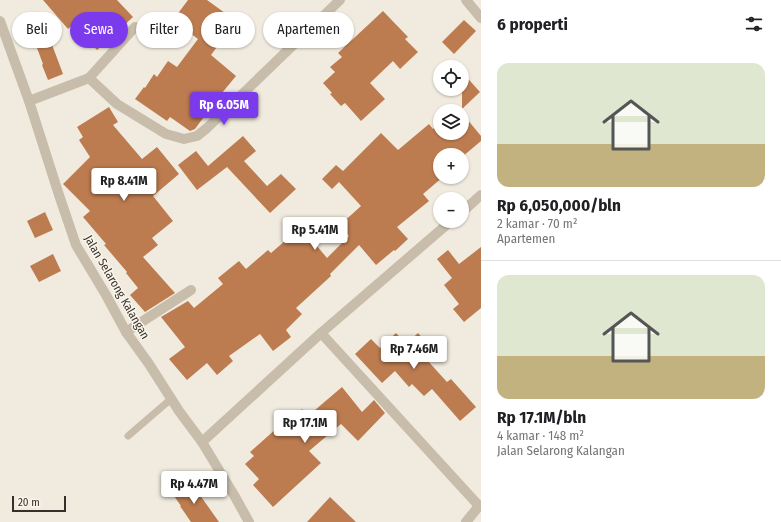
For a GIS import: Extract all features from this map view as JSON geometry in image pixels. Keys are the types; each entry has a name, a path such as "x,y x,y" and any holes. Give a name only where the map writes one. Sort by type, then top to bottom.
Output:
{"street":[{"path":"89,78 117,104 166,134 184,139 197,136 340,0"},
{"path":"466,0 481,18"},
{"name":"Jalan Selarong Kalangan","path":"0,21 29,101 58,195 76,244 126,332 149,364 179,411 202,442 234,494 248,522"},
{"path":"29,101 89,78 135,27"},
{"path":"469,206 481,196"},
{"path":"202,442 322,333 443,228"},
{"path":"126,332 191,290"},
{"path":"322,333 480,505 466,522"}],"lane":[{"path":"128,436 172,399"}],"building":[{"path":"43,0 117,0 133,17 128,22 128,12 70,12 70,27 68,29 62,22 62,12 53,12"},
{"path":"188,0 207,0 224,12 201,12 201,48 216,48 211,55 236,76 195,129 190,131 170,117 167,121 135,99 144,87 145,88 154,74 157,77 168,61 177,67 191,48 193,48 198,39 193,35 193,12 179,12"},
{"path":"383,11 408,37 405,39 418,52 400,69 393,61 370,83 385,99 361,121 345,103 341,106 330,94 332,93 323,83 335,72 330,67 342,57 338,53 343,48 354,48 354,38"},
{"path":"464,20 476,31 454,54 442,42"},
{"path":"37,48 53,48 63,74 48,80 42,65 43,64"},
{"path":"469,80 480,92 467,104 462,104 462,96 469,96"},
{"path":"109,107 118,122 113,125 142,159 157,147 179,174 153,196 173,221 152,238 158,245 143,257 175,293 145,312 130,295 138,288 126,273 127,272 104,245 106,244 83,217 90,211 63,184 90,157 79,140 83,137 77,127"},
{"path":"469,121 481,136 481,141 469,151 469,148 433,148 433,184 435,184 423,194 429,201 397,227 408,239 376,265 359,245 330,274 331,276 296,308 302,314 286,330 291,337 273,351 260,334 229,356 233,361 217,375 207,363 187,380 169,359 185,347 161,317 188,301 194,308 223,284 218,278 239,261 246,269 268,250 271,253 301,227 327,258 349,236 340,225 361,206 339,182 332,189 322,179 336,165 343,171 381,133 398,150 429,124 433,129 433,140 469,140"},
{"path":"243,136 256,151 244,161 267,186 281,174 296,189 270,213 227,167 197,190 178,165 196,151 208,166"},
{"path":"45,212 53,230 35,238 27,221"},
{"path":"481,247 481,308 464,322 453,309 459,304 444,285 452,278 437,259 448,250 459,264"},
{"path":"53,254 61,271 39,282 30,266"},
{"path":"396,333 406,344 418,333 435,352 427,360 447,382 451,379 476,407 460,421 432,389 424,396 412,384 409,387 395,371 382,383 355,354 371,339 380,348"},
{"path":"342,387 362,412 374,400 385,413 358,441 341,424 309,451 321,463 273,507 253,485 259,479 245,464 254,456 250,452 277,428 279,430 302,409 308,416"},
{"path":"190,481 219,522 191,522 172,493"},
{"path":"330,497 356,522 307,522"}]}
